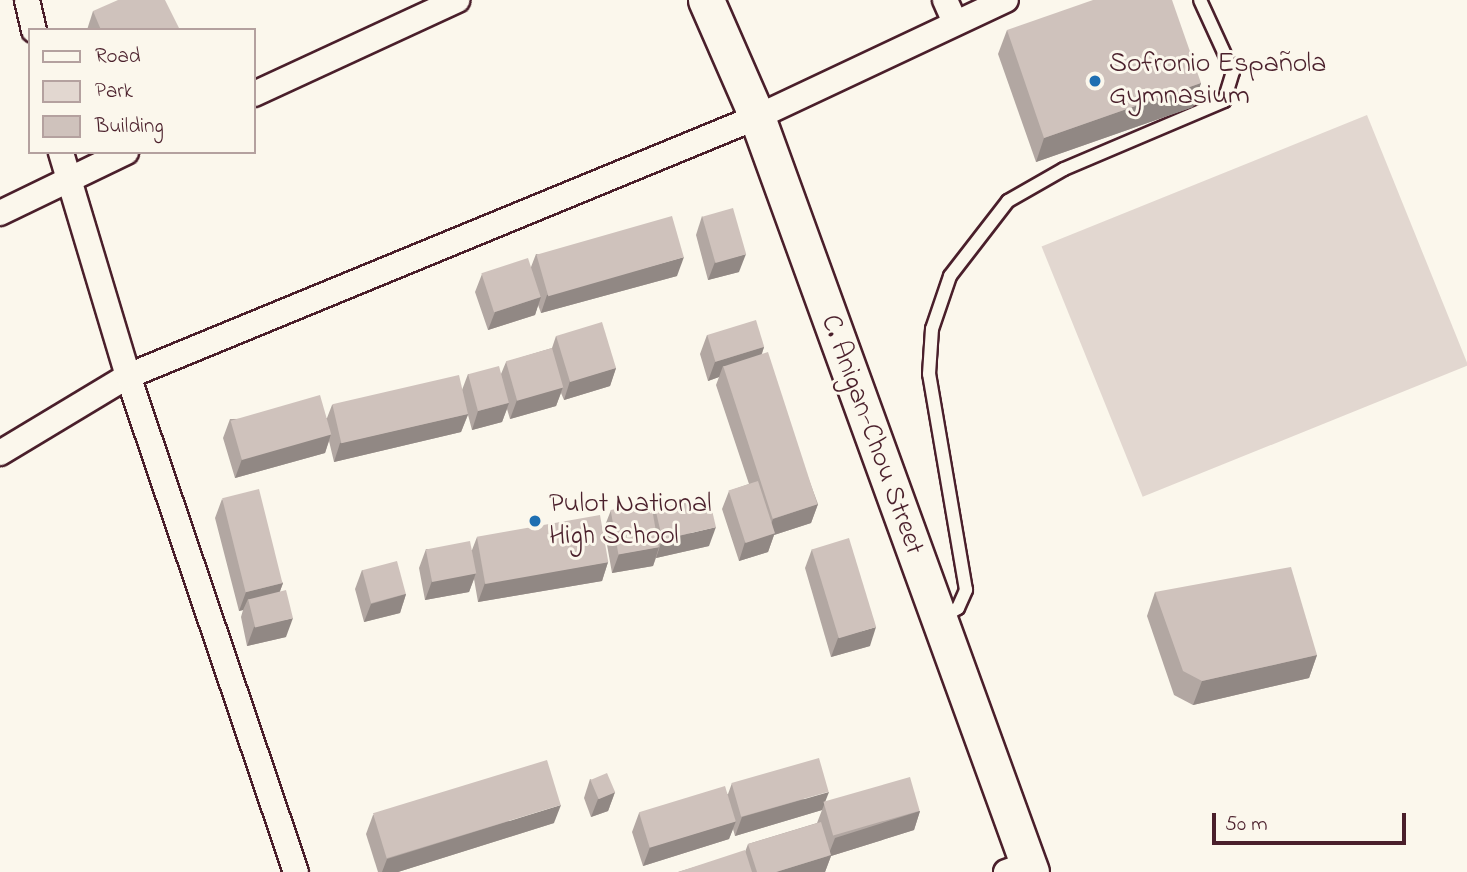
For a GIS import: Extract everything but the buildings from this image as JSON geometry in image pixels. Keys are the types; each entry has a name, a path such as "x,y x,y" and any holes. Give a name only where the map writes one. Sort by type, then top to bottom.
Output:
{"street":[{"path":"27,0 34,28"},
{"path":"256,93 457,0"},
{"name":"C. Anigan-Chou Street","path":"706,0 757,117 937,619 1022,870"},
{"path":"0,453 128,376 757,117 950,11 1006,0"},
{"path":"61,154 67,180 128,376 296,872"},
{"path":"0,213 122,154"}],"lane":[{"path":"937,619 958,608 966,590 929,374 932,329 950,276 1008,201 1064,169 1224,101 1233,89 1233,72 1200,0"}],"green space":[{"path":"1367,115 1467,366 1143,497 1042,246"}],"place":[{"name":"Sofronio Española Gymnasium","path":"1095,81"},
{"name":"Pulot National High School","path":"535,521"}]}
